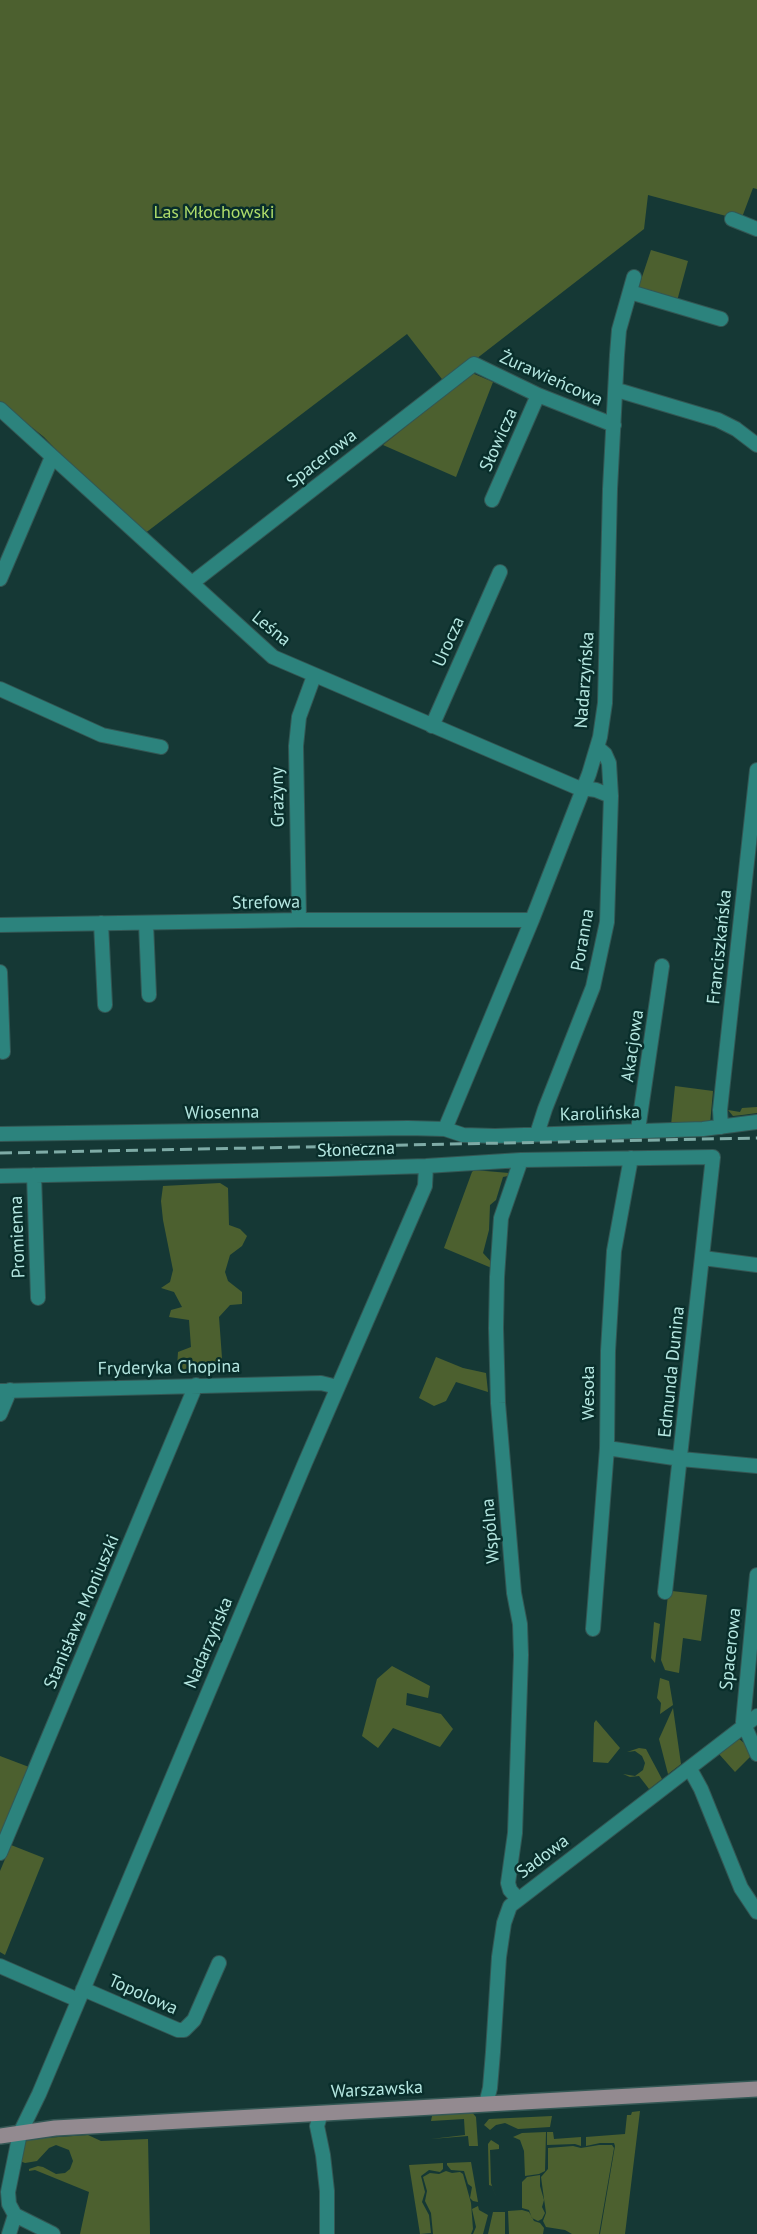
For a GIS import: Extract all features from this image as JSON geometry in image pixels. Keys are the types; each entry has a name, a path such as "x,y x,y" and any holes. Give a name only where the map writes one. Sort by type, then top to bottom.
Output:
{"main road":[{"name":"Warszawska","path":"0,2136 55,2128 757,2089"}],"street":[{"path":"732,219 757,229"},
{"name":"Nadarzyńska","path":"445,1129 532,920 584,789 597,747 606,703 607,581 620,330 634,277"},
{"path":"630,292 721,319"},
{"name":"Żurawieńcowa","path":"474,364 538,395 614,425"},
{"name":"Spacerowa","path":"192,583 474,364"},
{"path":"617,390 718,420 736,429 757,445"},
{"name":"Słowicza","path":"492,500 538,395"},
{"name":"Leśna","path":"0,409 270,655 314,676 584,789 596,790 611,796"},
{"path":"0,579 52,457"},
{"name":"Urocza","path":"432,726 500,572"},
{"name":"Grażyny","path":"299,920 296,746 299,717 314,676"},
{"path":"0,689 102,735 161,747"},
{"name":"Poranna","path":"537,1134 593,987 607,922 611,796 609,763 602,750 597,747"},
{"name":"Franciszkańska","path":"721,1127 720,1110 757,770"},
{"name":"Strefowa","path":"0,925 299,920 532,920"},
{"path":"146,922 149,995"},
{"path":"101,923 105,1005"},
{"name":"Akacjowa","path":"638,1130 662,966"},
{"path":"0,972 3,1052"},
{"name":"Karolińska","path":"445,1129 463,1136 721,1127 757,1122"},
{"name":"Wiosenna","path":"0,1134 445,1129"},
{"name":"Słoneczna","path":"0,1176 426,1166 521,1160 713,1157"},
{"name":"Edmunda Dunina","path":"665,1592 713,1157"},
{"name":"Wesoła","path":"594,1629 607,1448 608,1352 614,1251 631,1158"},
{"name":"Wspólna","path":"518,1899 510,1890 508,1883 515,1833 520,1635 514,1593 498,1403 496,1287 501,1218 521,1160"},
{"name":"Nadarzyńska","path":"15,2215 7,2199 20,2133 337,1387 425,1186 426,1166"},
{"name":"Promienna","path":"34,1175 38,1298"},
{"path":"703,1258 757,1265"},
{"name":"Fryderyka Chopina","path":"5,1390 321,1383 337,1387"},
{"name":"Stanisława Moniuszki","path":"0,1852 196,1385"},
{"path":"0,1414 5,1390"},
{"path":"607,1448 681,1459 757,1466"},
{"name":"Spacerowa","path":"744,1727 744,1704 757,1575"},
{"name":"Sadowa","path":"486,2103 490,2088 499,1957 504,1923 510,1906 757,1716"},
{"path":"744,1727 757,1754"},
{"path":"690,1769 701,1789 741,1888 757,1912"},
{"name":"Topolowa","path":"0,1966 178,2030 184,2030 194,2020 219,1963"},
{"path":"321,2112 317,2127 323,2155 328,2213 327,2234"},
{"path":"9,2234 15,2215 45,2233"}],"green space":[{"name":"Las Młochowski","path":"0,0 757,0 757,189 753,188 741,220 648,195 644,229 445,383 407,334 144,534 100,496 44,437 0,402"},
{"path":"651,250 688,261 677,301 638,289"},
{"path":"472,373 493,382 456,477 383,445"},
{"path":"675,1086 713,1091 710,1124 671,1125"},
{"path":"757,1107 757,1113 733,1116 728,1110 740,1112 742,1108"},
{"path":"474,1170 509,1173 508,1176 503,1177 496,1200 490,1205 489,1230 483,1253 495,1266 494,1269 444,1248"},
{"path":"220,1183 228,1188 229,1225 240,1229 247,1236 242,1246 230,1255 225,1272 228,1281 242,1292 242,1304 230,1305 219,1317 222,1358 213,1371 184,1373 177,1368 178,1352 191,1347 189,1320 169,1317 171,1310 182,1307 174,1292 161,1288 170,1282 173,1270 163,1220 161,1201 163,1186"},
{"path":"436,1357 463,1368 486,1373 488,1392 456,1382 446,1401 434,1406 419,1398"},
{"path":"672,1591 707,1595 701,1641 683,1638 679,1673 665,1670 661,1660 668,1595"},
{"path":"654,1622 660,1624 655,1663 651,1658"},
{"path":"392,1666 430,1686 428,1698 407,1693 406,1705 441,1714 453,1729 440,1747 393,1728 378,1748 362,1736 377,1679"},
{"path":"660,1678 669,1681 673,1705 660,1714 661,1703 657,1698"},
{"path":"673,1708 681,1764 668,1774 659,1739"},
{"path":"596,1720 620,1748 608,1763 593,1762"},
{"path":"738,1738 744,1743 751,1756 735,1772 719,1754"},
{"path":"639,1748 646,1749 662,1779 649,1789 639,1776 630,1777 623,1774 635,1776 643,1770 645,1763 642,1756 635,1751 627,1752"},
{"path":"0,1756 29,1767 0,1835"},
{"path":"11,1845 44,1858 5,1955 0,1952 0,1871"},
{"path":"471,2111 476,2117 478,2146 469,2146 468,2136 431,2139 465,2135 464,2119 431,2121 435,2113"},
{"path":"640,2111 625,2234 600,2234 615,2146 614,2143 600,2143 586,2146 586,2137 625,2134 627,2115"},
{"path":"552,2116 550,2127 518,2129 505,2123 496,2125 490,2130 484,2125 489,2119"},
{"path":"546,2132 545,2171 525,2176 524,2151 520,2140 513,2137 522,2133"},
{"path":"547,2132 553,2132 554,2139 581,2137 581,2146 575,2144 547,2145"},
{"path":"88,2135 101,2141 148,2139 150,2234 80,2234 89,2192 35,2170 29,2171 38,2166 56,2174 65,2173 70,2169 73,2161 69,2150 56,2145 49,2148 37,2161 25,2163 20,2161 23,2143 30,2139"},
{"path":"491,2140 499,2145 499,2149 490,2150 491,2183 496,2197 492,2186 489,2185 488,2144"},
{"path":"612,2145 614,2148 599,2234 572,2234 565,2230 546,2227 543,2221 546,2213 541,2177 548,2169 548,2148 573,2146 581,2148"},
{"path":"471,2162 478,2202 470,2198 472,2187 468,2184 464,2171 451,2170 447,2165 447,2163"},
{"path":"443,2163 443,2169 440,2172 429,2170 421,2176 425,2192 422,2202 429,2215 431,2233 420,2234 409,2165"},
{"path":"446,2171 463,2174 471,2203 473,2229 471,2234 433,2234 431,2213 425,2201 427,2191 423,2177 430,2173 439,2174"},
{"path":"540,2175 544,2200 542,2207 545,2213 538,2221 532,2218 529,2210 522,2208 522,2182 527,2177"},
{"path":"478,2206 479,2210 488,2215 483,2234 473,2234 476,2227 472,2209"},
{"path":"508,2211 529,2212 534,2221 540,2223 544,2228 543,2234 509,2234"},
{"path":"493,2212 505,2212 505,2234 488,2234"}],"railway":[{"path":"0,1153 757,1138"}]}
